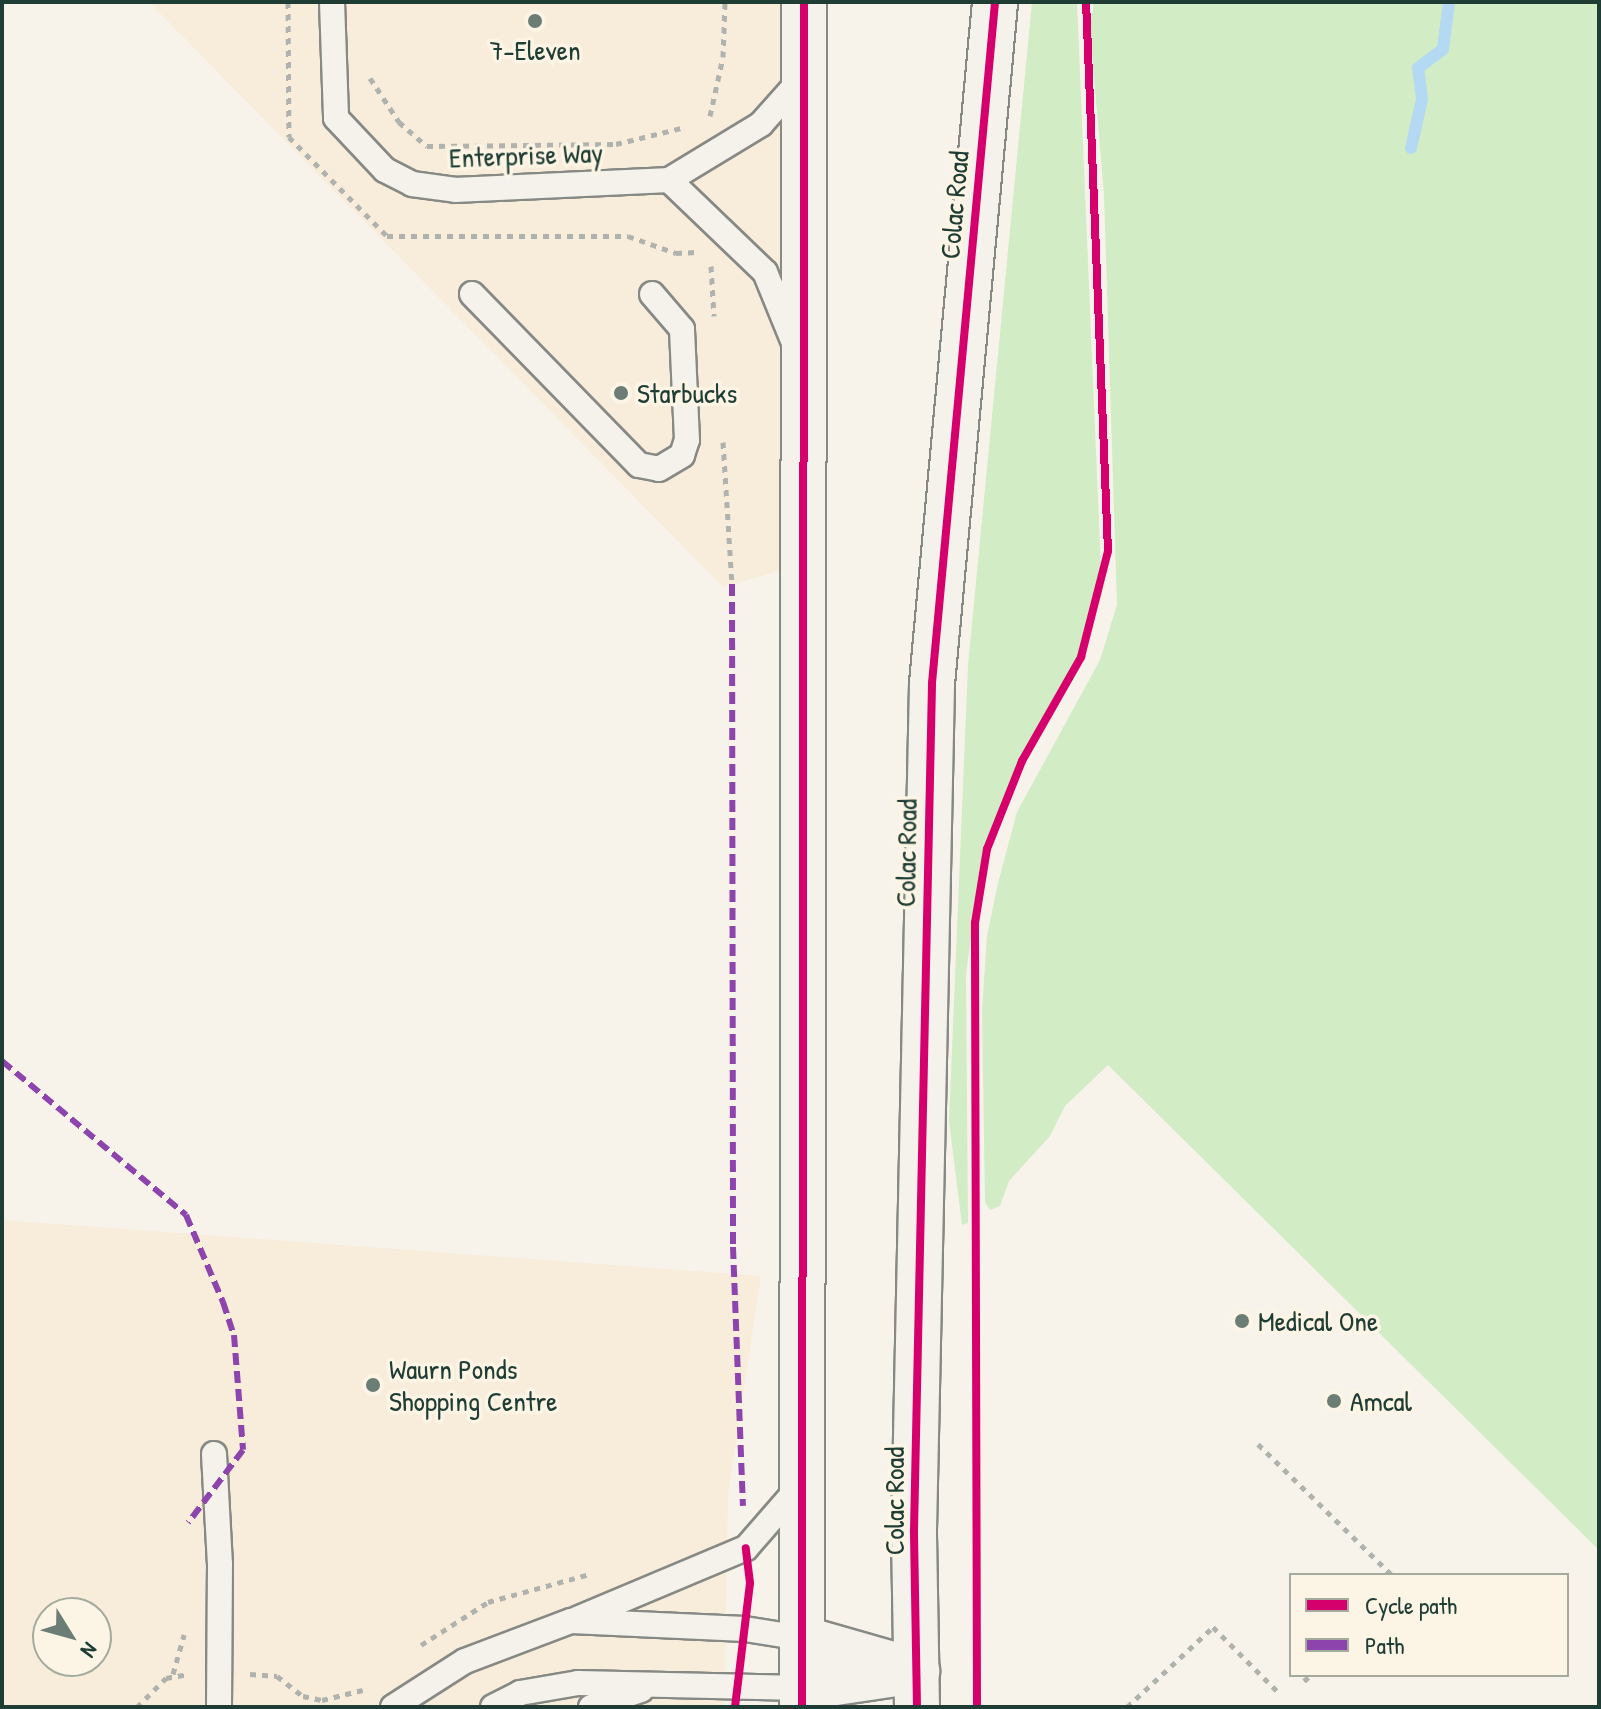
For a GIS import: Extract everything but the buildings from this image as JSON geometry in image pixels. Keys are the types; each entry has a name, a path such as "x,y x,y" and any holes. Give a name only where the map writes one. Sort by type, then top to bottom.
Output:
{"highway":[{"path":"804,2 802,1698 917,1689"},
{"name":"Colac Road","path":"917,1689 914,1530 932,683 995,2"},
{"path":"801,1638 917,1689"}],"lane":[{"name":"Enterprise Way","path":"332,2 336,118 385,170 412,184 456,190 669,180 761,124 802,78"},
{"path":"669,180 765,272 802,363"},
{"path":"472,294 639,465 659,469 682,455 687,440 682,329 652,294"},
{"path":"214,1454 221,1707"},
{"path":"393,1707 465,1661 571,1621 746,1548 801,1485"},
{"path":"571,1621 745,1629 801,1638"},
{"path":"493,1707 520,1693 593,1682 802,1698"},
{"path":"591,1707 663,1687"}],"path":[{"path":"287,108 288,2"},
{"path":"706,157 710,118 723,57 725,2"},
{"path":"369,76 399,122 427,146 616,144 646,140 710,118"},
{"path":"707,216 715,331"},
{"path":"722,426 732,584"},
{"path":"1258,1444 1390,1573"},
{"path":"411,1653 488,1602 600,1572"},
{"path":"1127,1707 1213,1627 1281,1695"},
{"path":"137,1707 173,1674 277,1676 303,1696 322,1700 349,1697 371,1683"},
{"path":"1304,1681 1309,1677"}],"shaded area":[{"path":"149,2 804,2 802,564 723,587"},
{"name":"Waurn Ponds Shopping Centre","path":"2,1220 761,1276 728,1495 724,1707 2,1707"}],"green space":[{"path":"1032,2 1077,2 1102,594 1078,666 1001,808 974,915 966,974 968,1223 962,1225 949,1121 968,665"},
{"path":"1094,2 1599,2 1599,1550 1108,1065 1065,1106 1050,1136 1009,1181 1000,1206 990,1210 985,1202 982,1010 987,936 998,883 1017,812 1100,660 1117,605 1104,195 1090,29"}],"waterway":[{"path":"1411,148 1422,99 1418,68 1443,49 1449,2"}],"marked path":[{"path":"732,584 733,1247 743,1506"},
{"path":"2,1061 186,1215 223,1302 234,1335 243,1450 188,1523"}],"cycle path":[{"path":"802,1707 804,2"},
{"path":"917,1707 914,1530 932,683 995,2"},
{"path":"977,1707 975,923 987,849 1022,761 1081,657 1108,551 1086,2"},
{"path":"735,1707 750,1583 746,1548"}],"place":[{"name":"7-Eleven","path":"535,21"},
{"name":"Starbucks","path":"621,393"},
{"name":"Medical One","path":"1242,1321"},
{"name":"Waurn Ponds Shopping Centre","path":"373,1385"},
{"name":"Amcal","path":"1334,1401"}]}
